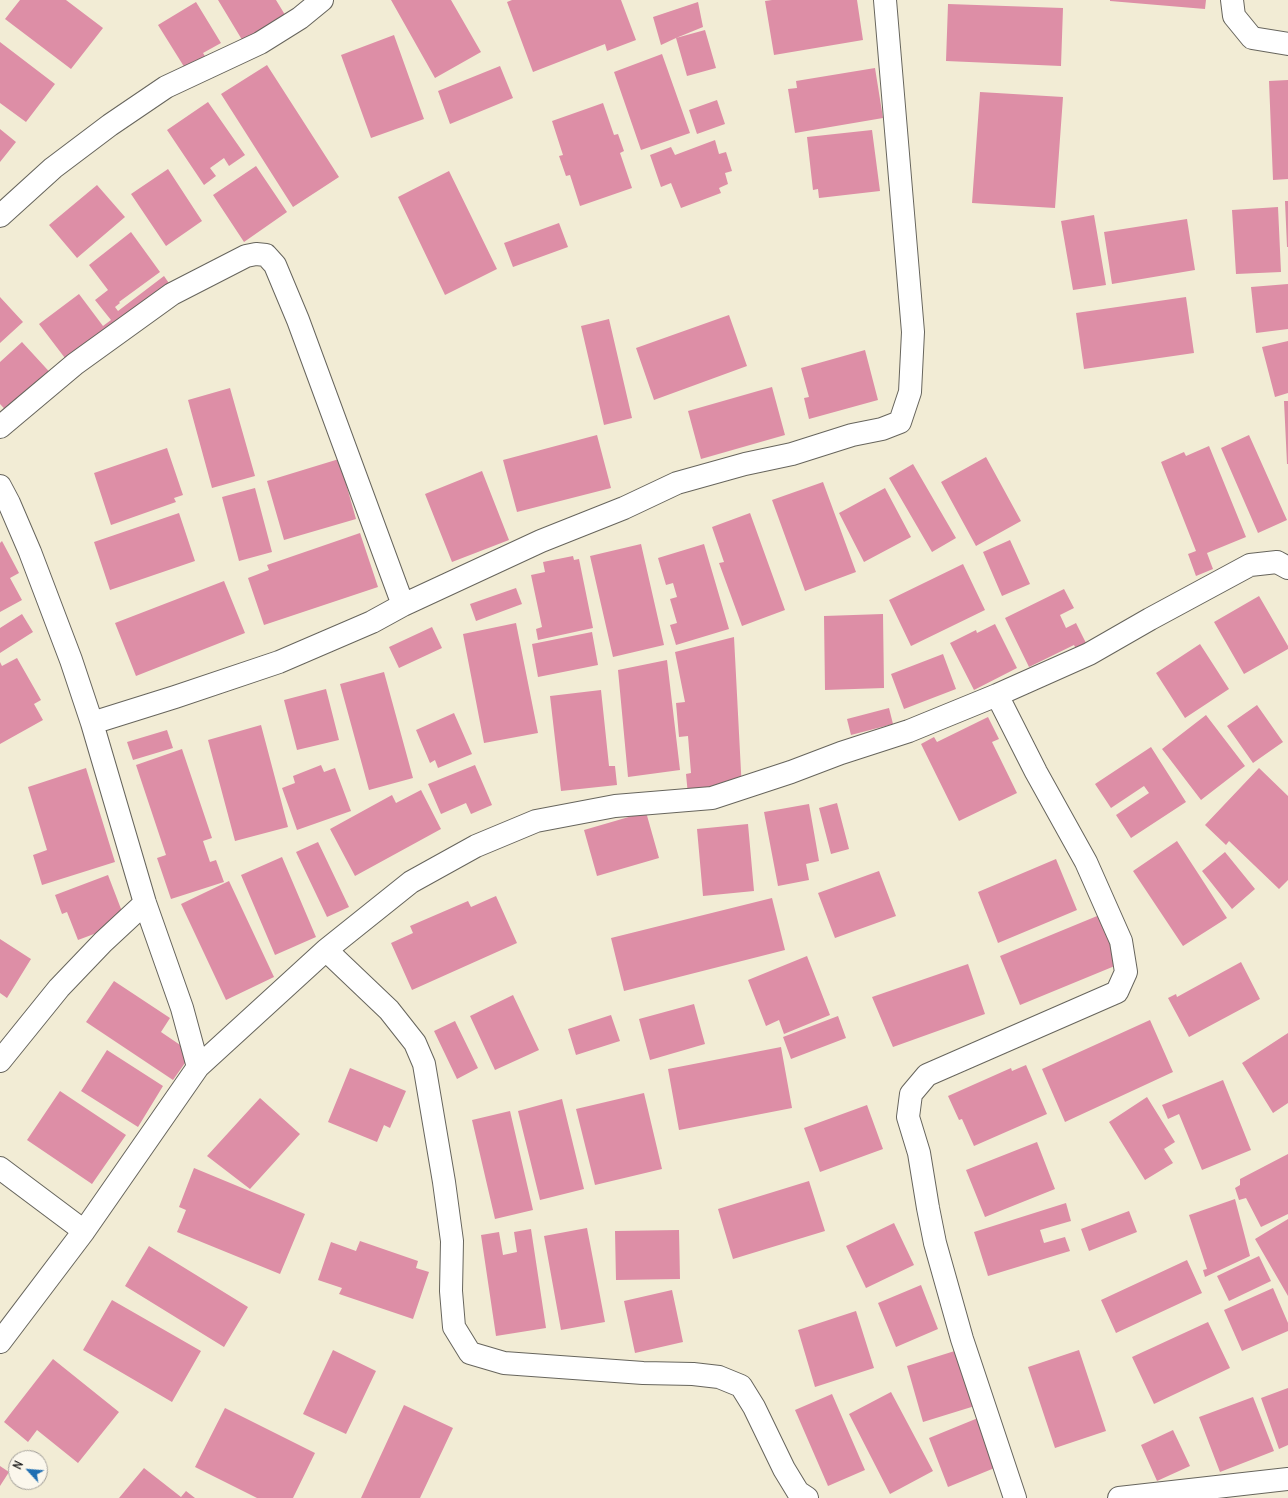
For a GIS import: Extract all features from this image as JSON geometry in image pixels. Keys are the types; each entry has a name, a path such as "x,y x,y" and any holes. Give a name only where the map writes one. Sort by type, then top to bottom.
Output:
{"street":[{"path":"0,216 53,168 110,125 166,87 260,43 300,18 322,0"},
{"path":"92,723 278,662 352,630 540,541 624,508 677,483 745,464 792,454 852,435 882,429 900,422 910,392 913,332 885,0"},
{"path":"1232,0 1234,16 1252,38 1288,44"},
{"path":"0,427 75,364 172,294 246,256 256,254 266,255 275,265 298,320 403,605"},
{"path":"0,486 30,552 71,660 92,723 146,903 182,1008 198,1067"},
{"path":"0,1342 84,1231 198,1067 326,950 411,882 476,846 536,821 615,806 712,798 909,731 997,695 1089,654 1250,565 1277,562 1288,568"},
{"path":"997,695 1036,772 1086,862 1121,941 1126,972 1117,992 928,1075 911,1094 908,1117 919,1153 935,1243 962,1339 1015,1498"},
{"path":"0,1061 59,988 103,942 146,903"},
{"path":"326,950 389,1010 414,1043 424,1064 444,1182 452,1241 451,1291 454,1327 470,1353 504,1364 643,1373 693,1374 719,1377 741,1386 754,1407 784,1469 798,1492 807,1498"},
{"path":"0,1168 84,1231"},
{"path":"1119,1498 1288,1479"}],"building":[{"path":"20,0 66,0 103,28 71,69 5,19"},
{"path":"218,0 276,0 290,23 247,48"},
{"path":"391,0 451,0 481,52 435,78"},
{"path":"512,0 621,0 636,40 607,51 605,44 533,72 507,2"},
{"path":"857,0 863,40 774,55 765,1"},
{"path":"1110,0 1206,0 1205,9"},
{"path":"196,2 221,43 203,53 208,61 188,73 158,25"},
{"path":"698,2 703,27 661,45 653,17"},
{"path":"948,4 1063,8 1061,66 946,61"},
{"path":"705,30 716,68 687,76 676,38"},
{"path":"394,35 424,119 371,138 341,55"},
{"path":"0,42 55,84 26,122 0,103"},
{"path":"662,54 690,133 641,150 614,72"},
{"path":"267,65 339,177 293,207 221,94"},
{"path":"500,66 513,98 450,124 438,91"},
{"path":"875,68 883,118 795,133 788,89 797,88 796,81"},
{"path":"1288,80 1288,179 1273,180 1269,81"},
{"path":"980,92 1063,97 1055,208 972,203"},
{"path":"717,100 725,124 697,134 689,110"},
{"path":"208,102 245,155 229,166 224,158 210,168 216,176 204,185 167,130"},
{"path":"603,103 614,135 618,134 624,151 620,153 632,188 580,206 570,175 566,176 559,156 563,155 552,121"},
{"path":"0,129 16,142 0,162"},
{"path":"872,130 880,191 819,198 818,189 813,190 807,137"},
{"path":"715,140 719,154 726,152 732,171 725,173 728,184 719,188 721,193 681,208 671,183 661,187 650,155 671,147 675,155"},
{"path":"256,166 287,212 244,242 213,195"},
{"path":"168,169 202,221 166,246 131,194"},
{"path":"449,171 497,269 445,295 398,197"},
{"path":"97,185 125,217 77,258 49,225"},
{"path":"1285,201 1288,201 1288,247 1287,247"},
{"path":"1278,207 1281,272 1236,274 1232,210"},
{"path":"1094,215 1106,285 1073,290 1061,221"},
{"path":"1187,219 1195,270 1112,284 1104,232"},
{"path":"559,223 568,247 513,267 504,243"},
{"path":"131,232 160,272 119,302 120,303 115,307 118,311 164,276 173,289 71,366 39,324 79,294 103,326 111,320 95,300 108,290 89,265"},
{"path":"1288,284 1288,329 1256,333 1251,287"},
{"path":"0,297 23,322 0,343"},
{"path":"1186,297 1194,353 1084,369 1076,313"},
{"path":"729,315 747,366 654,400 636,348"},
{"path":"609,319 632,418 604,425 581,326"},
{"path":"1288,341 1288,393 1275,397 1262,347"},
{"path":"22,342 56,379 13,418 0,404 0,362"},
{"path":"865,350 878,400 809,419 804,398 809,397 801,368"},
{"path":"772,387 785,435 701,459 688,411"},
{"path":"230,388 255,476 212,488 188,400"},
{"path":"1284,401 1288,401 1288,464 1287,464"},
{"path":"597,435 611,488 517,512 503,460"},
{"path":"1249,435 1287,520 1258,533 1221,448"},
{"path":"1209,446 1246,537 1207,553 1213,569 1196,576 1188,554 1196,551 1161,462 1184,452 1186,456"},
{"path":"167,448 183,495 174,498 176,502 111,525 94,473"},
{"path":"986,457 1021,521 976,546 941,482"},
{"path":"339,459 356,519 284,540 267,481"},
{"path":"913,464 956,538 932,552 889,478"},
{"path":"482,471 509,540 452,562 425,494"},
{"path":"823,482 856,572 805,591 772,500"},
{"path":"255,488 272,552 239,561 222,497"},
{"path":"885,488 911,537 864,562 839,513"},
{"path":"179,513 195,561 110,590 94,542"},
{"path":"750,513 785,610 742,626 719,563 724,562 712,527"},
{"path":"360,533 378,587 264,625 248,578 269,570 267,565"},
{"path":"1010,540 1030,584 1002,596 983,552"},
{"path":"2,541 19,573 10,578 22,600 0,612 0,543"},
{"path":"641,544 664,645 613,657 590,556"},
{"path":"704,544 729,629 676,645 670,625 677,623 670,599 677,597 673,583 666,585 658,558"},
{"path":"573,556 574,560 579,559 593,628 538,640 536,629 542,627 531,575 545,572 543,562"},
{"path":"963,564 985,610 911,646 889,600"},
{"path":"224,581 245,633 136,676 115,623"},
{"path":"516,588 522,604 476,621 470,604"},
{"path":"1064,589 1074,608 1060,615 1066,628 1076,623 1087,645 1077,651 1074,645 1029,667 1005,618"},
{"path":"1259,596 1288,646 1288,649 1244,674 1214,622"},
{"path":"22,614 33,632 0,653 0,628"},
{"path":"883,614 884,688 825,690 824,616"},
{"path":"516,623 538,733 484,743 463,634"},
{"path":"995,624 1017,668 974,690 950,643 976,630 977,633"},
{"path":"432,627 442,648 399,668 389,647"},
{"path":"592,632 598,665 538,677 532,644"},
{"path":"734,637 742,791 688,795 686,774 691,773 688,736 679,737 676,703 685,702 675,652"},
{"path":"1200,644 1229,689 1185,718 1156,673"},
{"path":"943,654 956,689 904,709 891,674"},
{"path":"17,658 41,700 34,704 43,720 0,744 0,662 2,666"},
{"path":"667,660 680,770 628,777 618,670"},
{"path":"384,672 413,778 369,790 340,684"},
{"path":"326,689 339,740 297,750 284,700"},
{"path":"601,690 609,766 615,766 617,785 561,791 550,696"},
{"path":"1257,705 1283,742 1253,763 1227,726"},
{"path":"889,708 893,724 851,735 847,719"},
{"path":"454,713 472,754 438,768 435,760 430,763 416,730"},
{"path":"1206,715 1245,766 1201,800 1162,749"},
{"path":"988,717 999,739 992,742 1017,793 959,821 921,744 934,737 937,742"},
{"path":"261,725 288,827 235,841 208,740"},
{"path":"167,730 173,748 133,760 127,742"},
{"path":"1151,747 1186,802 1131,838 1116,815 1149,793 1144,786 1111,808 1095,784"},
{"path":"182,749 212,838 203,841 210,862 216,860 224,882 171,899 157,858 166,855 136,765"},
{"path":"321,765 324,772 335,768 351,811 297,830 282,788 295,783 293,776"},
{"path":"475,765 492,805 471,814 466,803 441,814 428,784"},
{"path":"86,768 115,862 42,885 33,855 47,850 28,787"},
{"path":"1259,768 1288,796 1288,880 1279,889 1229,841 1226,845 1205,825"},
{"path":"421,790 441,829 355,876 330,829 392,795 396,803"},
{"path":"837,803 849,849 831,854 819,808"},
{"path":"809,804 819,861 806,864 809,880 778,886 764,812"},
{"path":"646,812 659,858 597,876 584,830"},
{"path":"748,824 754,891 703,896 697,829"},
{"path":"1177,841 1227,918 1183,946 1133,871"},
{"path":"318,842 349,907 327,917 296,852"},
{"path":"1225,852 1255,889 1232,909 1202,871"},
{"path":"282,857 316,937 275,955 241,875"},
{"path":"1056,859 1077,910 998,943 978,892"},
{"path":"879,871 896,916 835,938 818,893"},
{"path":"108,875 126,922 78,940 67,912 62,914 55,895"},
{"path":"229,881 274,977 226,1000 181,904"},
{"path":"496,896 517,943 412,990 391,943 413,933 410,926 468,901 471,907"},
{"path":"772,898 785,950 624,991 611,938"},
{"path":"1102,914 1122,963 1020,1005 1000,956"},
{"path":"0,939 31,959 7,998 0,993"},
{"path":"807,956 830,1015 784,1034 779,1020 766,1026 748,980"},
{"path":"1241,962 1260,999 1189,1037 1168,998 1176,994 1177,997"},
{"path":"968,964 985,1014 893,1047 872,997"},
{"path":"114,981 170,1018 161,1032 192,1053 173,1080 86,1022"},
{"path":"513,995 539,1050 495,1070 470,1016"},
{"path":"694,1004 705,1044 650,1060 639,1019"},
{"path":"611,1015 620,1041 576,1055 568,1029"},
{"path":"838,1016 846,1038 791,1059 783,1037"},
{"path":"1150,1020 1173,1072 1065,1122 1042,1069"},
{"path":"455,1021 478,1068 457,1079 434,1031"},
{"path":"1288,1033 1288,1103 1273,1113 1242,1063"},
{"path":"781,1047 792,1108 679,1130 668,1069"},
{"path":"107,1050 163,1086 138,1127 81,1091"},
{"path":"1026,1065 1047,1114 974,1146 962,1119 959,1120 948,1096 1011,1068 1012,1071"},
{"path":"350,1068 406,1091 390,1128 384,1125 377,1142 328,1122"},
{"path":"1223,1080 1251,1150 1202,1170 1179,1114 1168,1119 1162,1105"},
{"path":"60,1091 126,1135 92,1184 27,1140"},
{"path":"644,1093 662,1169 595,1185 576,1109"},
{"path":"1147,1097 1175,1142 1164,1149 1173,1163 1145,1180 1109,1122"},
{"path":"260,1098 300,1134 250,1189 207,1156"},
{"path":"562,1099 584,1189 540,1200 518,1111"},
{"path":"867,1105 883,1149 820,1172 804,1128"},
{"path":"510,1111 533,1210 495,1219 472,1120"},
{"path":"1037,1142 1055,1189 985,1217 966,1170"},
{"path":"1288,1154 1288,1214 1261,1227 1246,1198 1239,1200 1235,1188 1240,1185 1240,1179"},
{"path":"194,1168 305,1214 280,1274 177,1232 186,1210 179,1207"},
{"path":"809,1181 825,1231 733,1259 718,1209"},
{"path":"1235,1199 1250,1256 1205,1277 1203,1270 1207,1269 1189,1215"},
{"path":"1066,1203 1071,1221 1040,1230 1044,1243 1065,1237 1070,1251 988,1276 974,1232"},
{"path":"1129,1211 1137,1232 1089,1251 1081,1229"},
{"path":"1288,1219 1288,1296 1255,1239"},
{"path":"894,1223 914,1265 866,1288 846,1246"},
{"path":"587,1228 605,1322 561,1330 544,1236"},
{"path":"531,1229 546,1328 496,1336 481,1235 499,1232 503,1255 517,1252 514,1232"},
{"path":"679,1230 680,1279 616,1280 615,1231"},
{"path":"360,1241 418,1261 416,1268 429,1272 413,1319 339,1294 342,1288 318,1280 331,1242 356,1251"},
{"path":"149,1246 248,1307 224,1347 125,1286"},
{"path":"1259,1256 1271,1281 1229,1301 1217,1276"},
{"path":"1187,1260 1202,1293 1116,1333 1101,1300"},
{"path":"921,1285 938,1329 896,1347 878,1303"},
{"path":"1273,1288 1288,1323 1288,1331 1242,1351 1224,1310"},
{"path":"672,1290 683,1342 635,1353 624,1301"},
{"path":"112,1300 201,1351 172,1402 83,1350"},
{"path":"856,1311 874,1368 815,1387 798,1330"},
{"path":"1208,1322 1230,1368 1154,1404 1132,1357"},
{"path":"961,1349 978,1405 923,1422 907,1366"},
{"path":"333,1350 376,1371 346,1434 303,1414"},
{"path":"1079,1350 1106,1431 1055,1448 1028,1367"},
{"path":"53,1359 119,1412 78,1463 37,1430 28,1442 4,1422"},
{"path":"1288,1388 1288,1445 1279,1449 1261,1398"},
{"path":"891,1392 933,1471 890,1494 849,1414"},
{"path":"832,1394 865,1470 828,1486 795,1410"},
{"path":"1253,1397 1274,1451 1220,1472 1199,1417"},
{"path":"404,1405 453,1428 420,1498 361,1498"},
{"path":"225,1408 315,1453 293,1498 257,1498 195,1467"},
{"path":"978,1418 997,1467 948,1487 929,1438"},
{"path":"1173,1430 1190,1466 1157,1481 1141,1445"},
{"path":"0,1466 8,1471 8,1474 0,1486"},
{"path":"144,1468 181,1497 186,1491 195,1498 119,1498"}]}
